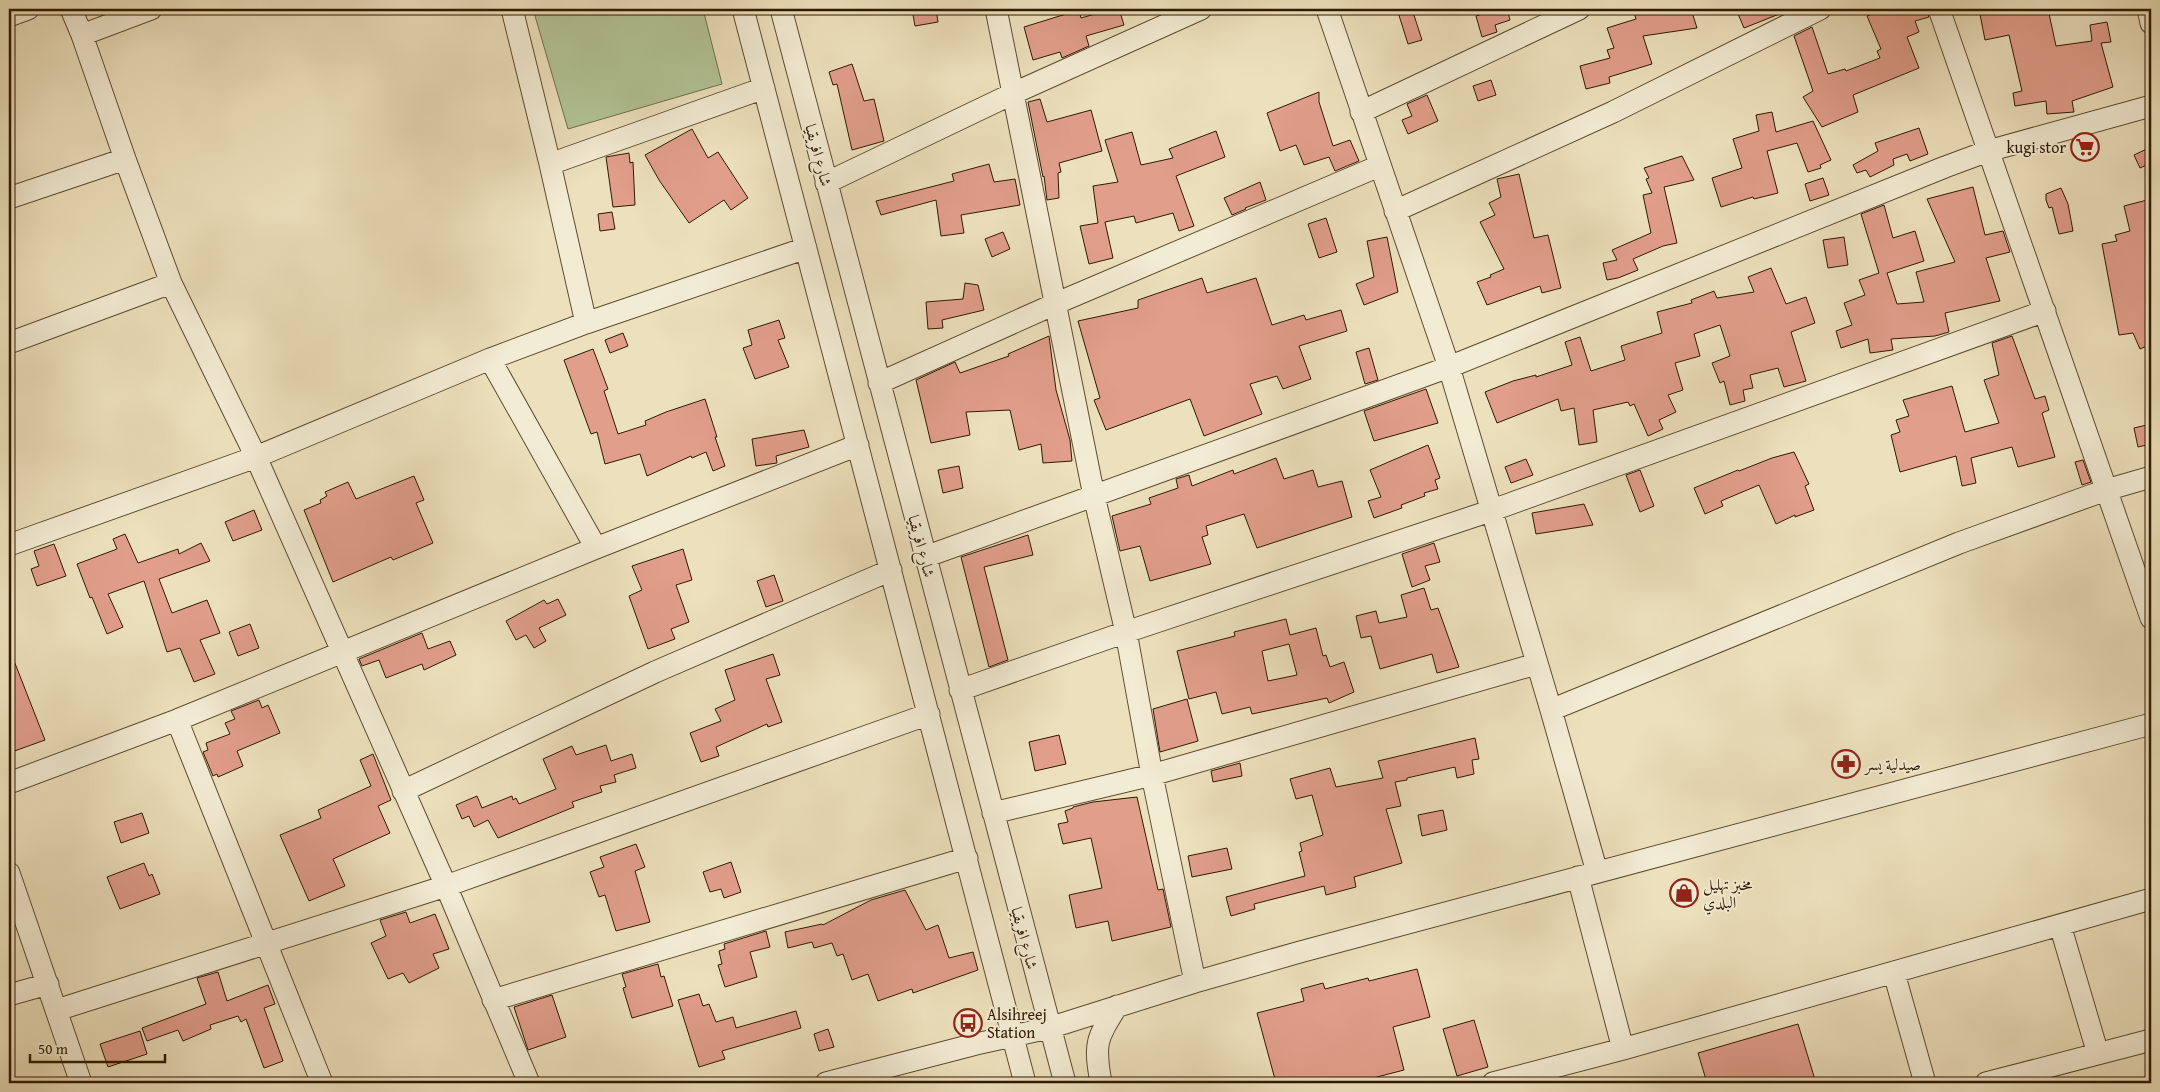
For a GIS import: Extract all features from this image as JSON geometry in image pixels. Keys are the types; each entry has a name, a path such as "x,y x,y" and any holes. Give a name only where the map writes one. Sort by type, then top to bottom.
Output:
{"street":[{"path":"9,16 28,9"},
{"path":"71,9 171,283 256,456 446,886 529,1083"},
{"path":"82,35 151,9"},
{"path":"512,9 586,323"},
{"path":"743,9 1025,1083"},
{"name":"شارع افريقيا","path":"780,9 1065,1083"},
{"path":"996,9 1012,94 1057,303 1094,496 1126,632 1152,775 1195,982"},
{"path":"826,182 1012,94 1201,9"},
{"path":"1327,9 1360,112 1448,368 1551,710 1588,875 1623,1049"},
{"path":"1360,112 1579,9"},
{"path":"1395,211 1613,112 1820,9"},
{"path":"1939,9 2151,618"},
{"path":"2148,9 2151,23"},
{"path":"550,164 764,88"},
{"path":"925,557 1448,368 1988,151 2151,106"},
{"path":"9,198 125,159"},
{"path":"879,383 1057,303 1379,166"},
{"path":"9,545 256,456 490,359 586,323 806,248"},
{"path":"9,343 171,283"},
{"path":"960,690 1126,632 1490,511 2045,311"},
{"path":"490,359 596,548"},
{"path":"9,783 177,720 596,548 858,444"},
{"path":"1551,710 1959,543 2106,490 2151,477"},
{"path":"403,791 655,672 891,570"},
{"path":"993,813 1152,775 1536,664"},
{"path":"57,1010 446,886 929,714"},
{"path":"177,720 322,1083"},
{"path":"826,1083 1049,1028 1195,982 2151,724"},
{"path":"493,1000 967,858"},
{"path":"9,873 81,1083"},
{"path":"1493,1083 1623,1049 2151,899"},
{"path":"2060,925 2098,1054"},
{"path":"1894,973 1925,1083"},
{"path":"9,995 48,984"},
{"path":"1101,1083 1096,1055 1100,1034 1117,1006"},
{"path":"1986,1083 2151,1040"}],"green space":[{"path":"533,9 703,9 722,84 568,129"}],"building":[{"path":"912,9 936,9 938,22 915,26"},
{"path":"1112,9 1119,9 1124,25 1086,36 1089,46 1062,58 1060,52 1033,60 1024,27 1079,10 1081,18"},
{"path":"1397,9 1412,9 1422,40 1408,44"},
{"path":"1487,9 1507,9 1510,20 1495,25 1497,32 1482,37 1476,16 1488,12"},
{"path":"1633,9 1691,9 1697,28 1643,36 1652,64 1609,77 1610,83 1586,89 1580,66 1610,58 1607,50 1614,48 1607,28 1636,19"},
{"path":"1736,9 1792,9 1744,28"},
{"path":"1884,9 1927,9 1929,17 1915,21 1919,32 1907,37 1919,68 1853,95 1858,112 1822,127 1803,97 1813,91 1794,36 1812,27 1828,74 1845,69 1846,71 1880,58 1877,51 1881,49 1867,16"},
{"path":"1979,9 2048,9 2056,46 2092,41 2090,25 2107,22 2111,42 2101,43 2113,87 2072,101 2074,112 2047,114 2046,101 2015,106 2013,93 2022,91 2009,35 1985,40"},
{"path":"852,64 864,101 874,99 884,141 852,150 837,84 833,85 829,72"},
{"path":"1491,80 1496,95 1478,101 1473,86"},
{"path":"1319,92 1319,102 1333,146 1350,140 1359,161 1335,171 1329,157 1304,165 1296,145 1280,151 1267,113"},
{"path":"1427,95 1438,121 1408,134 1402,120 1412,116 1407,104"},
{"path":"1040,99 1047,122 1091,110 1102,151 1059,163 1061,172 1058,173 1059,198 1047,200 1044,176 1028,102"},
{"path":"1772,112 1776,132 1813,121 1831,160 1820,165 1821,168 1808,172 1797,143 1767,151 1778,193 1754,199 1753,197 1721,207 1712,178 1742,168 1733,139 1759,131 1756,115"},
{"path":"1919,128 1928,154 1910,161 1907,154 1893,159 1894,165 1870,177 1866,170 1857,173 1853,165 1878,151 1875,143"},
{"path":"692,129 708,158 718,152 748,198 731,210 724,200 689,223 659,180 645,155"},
{"path":"1216,131 1225,157 1176,176 1194,226 1179,231 1173,213 1136,223 1134,216 1105,222 1113,258 1089,264 1080,226 1098,223 1093,186 1118,182 1105,140 1132,132 1141,165 1173,158 1169,149"},
{"path":"2151,147 2151,163 2140,168 2134,155"},
{"path":"629,153 630,163 633,162 635,205 613,207 606,157"},
{"path":"1682,156 1694,180 1664,187 1677,243 1663,246 1633,259 1638,270 1607,280 1603,263 1617,260 1612,250 1651,233 1643,195 1652,193 1646,179 1649,178 1644,168"},
{"path":"989,164 994,182 1015,179 1020,205 961,215 964,233 941,236 936,200 881,215 876,201 954,181 952,174"},
{"path":"1519,174 1534,238 1548,235 1561,288 1542,293 1540,286 1487,305 1477,282 1491,277 1490,275 1504,269 1480,222 1495,215 1489,203 1501,197 1497,179"},
{"path":"1823,178 1829,195 1810,201 1805,184"},
{"path":"1260,182 1266,200 1232,215 1224,198"},
{"path":"1973,187 1985,235 2003,231 2010,252 1986,258 2000,301 1945,313 1949,332 1935,336 1891,339 1893,350 1870,353 1868,339 1841,348 1836,331 1852,325 1844,303 1865,295 1859,280 1879,273 1861,214 1884,205 1893,238 1915,231 1924,261 1887,273 1897,304 1924,302 1916,272 1955,262 1927,199"},
{"path":"2061,188 2068,204 2073,231 2059,234 2052,207 2049,208 2046,200 2046,194"},
{"path":"2151,199 2151,344 2140,349 2133,333 2119,335 2102,244 2117,241 2115,235 2130,231 2124,206"},
{"path":"612,212 615,229 600,231 598,214"},
{"path":"1326,218 1337,252 1319,258 1308,224"},
{"path":"1003,232 1010,249 992,257 985,239"},
{"path":"1387,237 1398,292 1364,305 1356,284 1374,277 1367,241"},
{"path":"1844,237 1848,265 1828,268 1823,240"},
{"path":"1771,268 1786,304 1806,297 1815,323 1791,332 1806,381 1784,387 1778,368 1750,375 1753,388 1743,390 1745,401 1730,405 1724,381 1720,383 1712,363 1730,356 1720,325 1694,334 1700,356 1675,363 1683,390 1668,395 1676,412 1659,420 1663,429 1648,436 1634,404 1630,406 1628,402 1593,410 1597,442 1579,445 1574,408 1561,411 1558,399 1497,423 1485,392 1513,381 1536,375 1536,377 1572,365 1565,342 1580,337 1591,371 1625,360 1621,346 1662,333 1657,312 1692,303 1691,300 1714,291 1717,298 1754,292 1748,277"},
{"path":"1202,278 1207,293 1256,278 1272,325 1304,315 1306,320 1341,310 1347,331 1299,346 1311,379 1283,389 1277,376 1250,384 1262,414 1204,436 1190,399 1106,430 1094,400 1100,398 1078,321 1138,308 1138,300"},
{"path":"965,283 978,285 984,310 942,320 943,328 928,329 926,302 963,299"},
{"path":"779,320 785,338 778,340 789,367 755,379 743,348 752,345 748,330"},
{"path":"623,333 628,346 610,353 605,340"},
{"path":"1049,336 1056,390 1070,440 1072,461 1043,463 1041,444 1019,450 1010,410 966,412 970,435 931,443 916,380 955,362 960,373 1009,356 1008,354"},
{"path":"2012,336 2035,399 2045,396 2049,410 2042,413 2055,457 2018,467 2012,447 1971,458 1976,483 1962,486 1956,456 1900,472 1891,435 1900,432 1896,420 1909,416 1903,400 1952,386 1965,432 1999,423 1984,380 1999,375 1992,343"},
{"path":"1369,348 1378,380 1365,384 1356,352"},
{"path":"593,349 608,389 604,391 618,434 646,425 645,421 666,412 705,399 725,466 713,471 706,452 692,458 691,456 647,476 640,454 605,464 597,432 591,434 564,360"},
{"path":"1426,389 1438,423 1374,441 1364,411"},
{"path":"2151,424 2151,444 2138,447 2134,428"},
{"path":"804,430 809,447 776,456 777,463 756,466 752,439"},
{"path":"1428,445 1440,478 1435,480 1438,489 1424,493 1425,496 1401,505 1402,508 1374,518 1368,501 1381,497 1370,470"},
{"path":"1794,452 1809,484 1805,486 1814,510 1795,517 1795,515 1776,524 1759,485 1721,501 1723,506 1705,514 1694,488 1738,470"},
{"path":"1276,458 1284,479 1313,470 1318,487 1342,481 1352,517 1257,548 1244,514 1206,526 1208,535 1202,537 1211,564 1150,581 1140,546 1120,551 1112,516 1151,504 1149,498 1178,488 1176,479 1189,475 1192,486 1233,470 1234,474"},
{"path":"1526,459 1533,475 1511,483 1505,467"},
{"path":"2083,460 2091,482 2082,485 2075,462"},
{"path":"959,466 963,488 943,493 938,470"},
{"path":"1640,470 1654,506 1640,512 1626,475"},
{"path":"414,476 424,500 416,503 433,543 393,560 391,557 333,582 304,510 321,503 320,500 327,496 325,492 348,482 356,499"},
{"path":"1584,504 1593,525 1536,534 1532,513"},
{"path":"254,510 262,530 233,541 225,522"},
{"path":"125,534 138,563 178,549 179,554 201,543 210,561 159,579 172,613 207,600 220,633 200,640 215,674 194,682 180,648 167,652 144,581 108,594 123,627 107,634 77,564 117,549 113,539"},
{"path":"1028,535 1033,555 984,567 1008,660 989,667 961,557"},
{"path":"1434,543 1440,562 1425,566 1430,580 1412,587 1402,554"},
{"path":"54,544 66,576 37,586 31,569 39,566 34,551"},
{"path":"683,549 692,580 676,585 689,622 671,629 675,639 648,649 629,596 642,590 632,566"},
{"path":"774,575 783,601 766,607 757,581"},
{"path":"1424,588 1431,610 1438,608 1459,667 1437,673 1432,654 1380,669 1371,636 1361,638 1356,616 1376,611 1379,623 1407,617 1401,595"},
{"path":"558,599 566,615 539,628 546,641 534,648 526,635 516,640 506,621 544,600 547,604"},
{"path":"1286,619 1290,635 1316,628 1323,656 1326,655 1330,667 1344,662 1354,692 1329,703 1327,698 1252,714 1250,707 1222,714 1216,692 1189,699 1177,651 1235,636 1234,632","holes":["1289,644 1297,675 1268,681 1262,651"]},
{"path":"250,624 259,648 238,656 229,632"},
{"path":"422,633 428,649 450,641 456,655 424,670 422,664 386,678 379,660 362,666 359,659"},
{"path":"9,648 45,740 9,753"},
{"path":"773,654 780,675 766,679 782,722 768,727 767,724 716,747 719,756 701,762 690,733 721,721 715,709 735,700 725,670"},
{"path":"1187,699 1198,741 1160,752 1153,709"},
{"path":"259,700 262,708 268,705 280,733 237,751 243,766 218,777 217,774 213,776 203,752 208,750 206,743 230,734 225,723 235,719 231,711"},
{"path":"1059,735 1066,764 1035,771 1029,742"},
{"path":"1475,738 1479,759 1472,760 1474,774 1457,778 1455,767 1395,782 1401,806 1386,809 1402,863 1354,877 1356,887 1326,895 1324,886 1254,904 1255,909 1231,916 1226,897 1305,876 1299,852 1302,851 1300,843 1323,835 1312,795 1296,799 1290,779 1330,768 1336,787 1383,778 1378,761"},
{"path":"606,745 611,761 632,754 636,768 614,775 616,782 600,786 602,792 572,802 574,807 498,838 488,820 474,827 469,816 462,819 456,805 477,796 482,808 512,796 513,800 516,798 519,804 556,789 543,759 572,746 576,755"},
{"path":"373,754 391,800 378,806 390,833 333,859 345,886 309,901 280,835 321,818 318,810 371,786 360,760"},
{"path":"1240,763 1242,776 1213,782 1211,771"},
{"path":"1137,797 1158,890 1163,889 1171,927 1112,941 1108,921 1076,928 1069,895 1102,888 1091,838 1063,844 1058,824 1068,822 1065,811 1073,807 1093,802"},
{"path":"1443,810 1447,830 1422,836 1418,815"},
{"path":"142,813 149,833 121,843 114,822"},
{"path":"636,844 645,867 635,871 650,922 616,931 605,895 599,897 590,872 604,867 600,857"},
{"path":"1227,848 1232,869 1192,877 1188,856"},
{"path":"731,862 741,892 724,898 721,889 710,892 703,872"},
{"path":"144,863 149,876 152,874 160,894 120,909 107,877"},
{"path":"905,890 926,930 938,925 949,958 973,952 978,970 913,993 912,989 878,1001 868,974 852,980 843,954 837,956 832,943 814,948 812,942 788,948 785,932 823,925 871,900"},
{"path":"406,912 410,923 435,914 449,949 433,954 439,968 409,983 403,973 388,979 371,943 386,936 380,920"},
{"path":"766,931 770,947 750,952 757,977 725,987 718,965 722,964 719,951 725,949 724,944"},
{"path":"658,964 661,977 664,976 673,1006 632,1018 623,988 626,987 622,974"},
{"path":"1417,969 1430,1017 1393,1027 1404,1070 1354,1083 1276,1083 1257,1013 1304,1001 1301,989 1323,983 1325,989 1368,978 1369,981"},
{"path":"218,972 227,1001 268,985 275,1004 264,1008 283,1061 264,1068 246,1019 241,1022 238,1016 210,1025 211,1029 183,1041 178,1030 147,1041 142,1028 206,1004 197,978"},
{"path":"699,994 703,1006 709,1004 716,1022 733,1017 736,1028 796,1011 801,1028 722,1051 725,1059 699,1067 678,1000"},
{"path":"552,995 566,1037 528,1050 514,1007"},
{"path":"1474,1020 1488,1067 1457,1076 1443,1029"},
{"path":"1798,1024 1816,1083 1707,1083 1698,1053"},
{"path":"828,1029 834,1047 819,1051 814,1034"},
{"path":"140,1031 147,1054 108,1067 100,1044"}],"place":[{"name":"kugi stor","path":"2085,147"},
{"name":"صيدلية يسر","path":"1846,764"},
{"name":"مخبز تهليل البلدي","path":"1684,893"},
{"name":"Alsihreej Station","path":"968,1023"}]}
